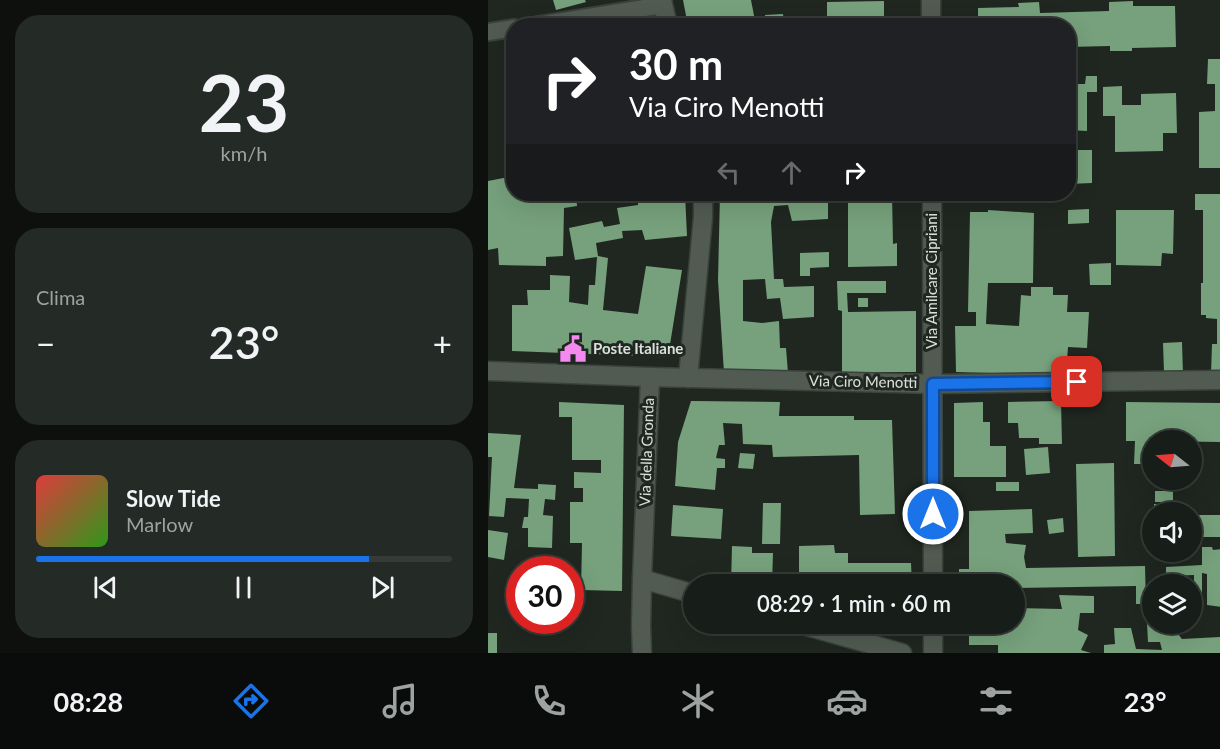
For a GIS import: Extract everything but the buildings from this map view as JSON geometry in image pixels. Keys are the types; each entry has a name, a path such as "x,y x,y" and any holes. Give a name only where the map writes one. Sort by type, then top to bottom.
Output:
{"street":[{"path":"931,0 931,18"},
{"path":"663,3 666,18"},
{"path":"688,378 703,201"},
{"name":"Via Amilcare Cipriani","path":"932,201 933,574"},
{"name":"Via della Gronda","path":"488,371 650,376 642,579 642,653"},
{"name":"Via Ciro Menotti","path":"650,376 933,384 1220,380"},
{"path":"642,579 683,591"},
{"path":"835,634 902,653"},
{"path":"933,634 933,653"}],"lane":[{"path":"578,18 663,3"},
{"path":"488,32 506,29"}],"place":[{"name":"Poste Italiane","path":"573,349"}],"route":[{"path":"933,514 933,384 1077,382"}]}
